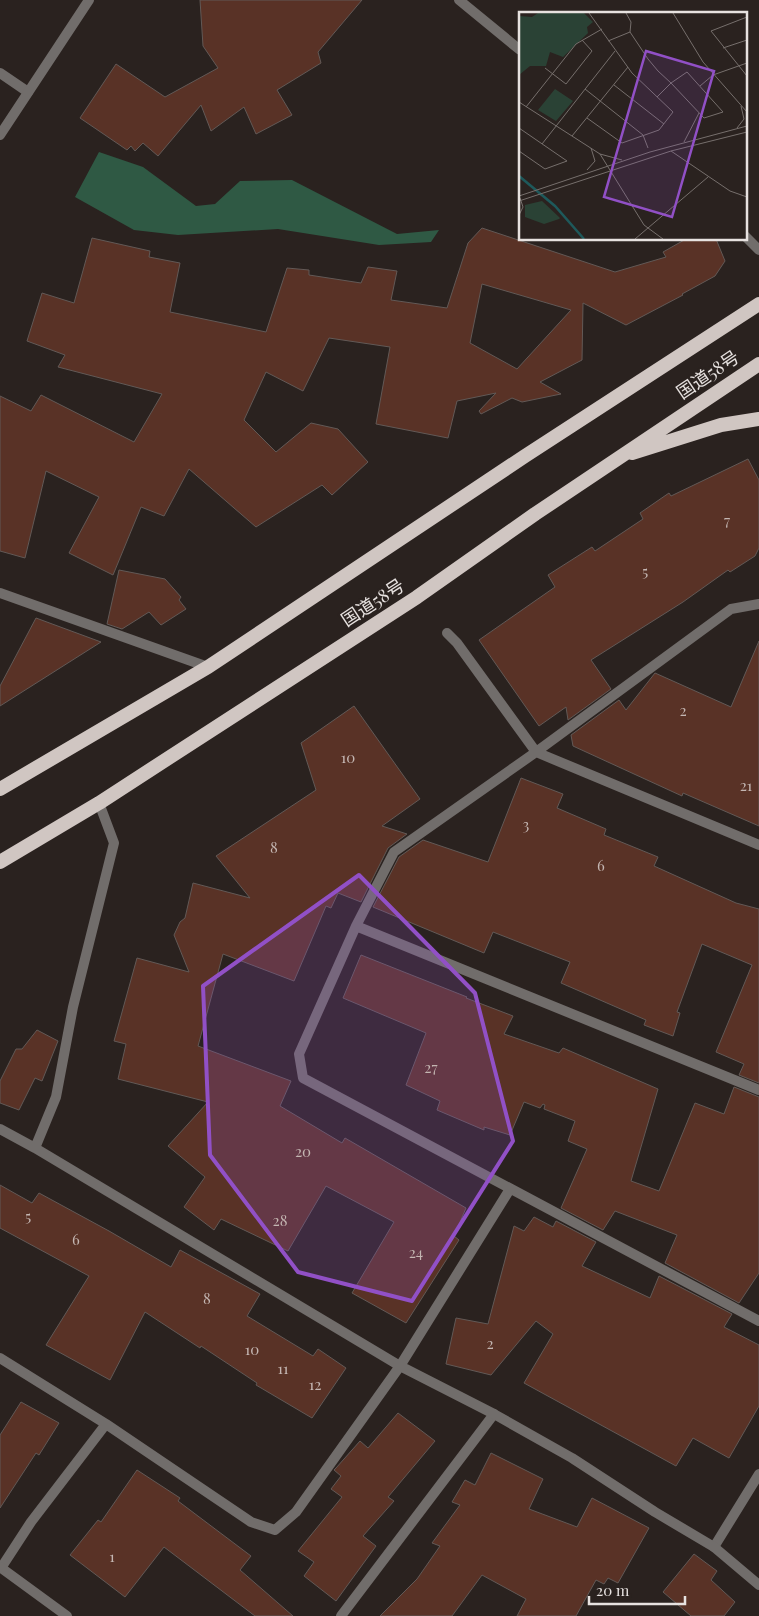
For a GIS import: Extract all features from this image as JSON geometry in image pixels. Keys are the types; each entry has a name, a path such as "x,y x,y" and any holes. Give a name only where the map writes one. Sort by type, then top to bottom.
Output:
{"highway":[{"name":"国道58号","path":"0,789 208,667 533,450 759,304"},
{"name":"国道58号","path":"0,862 99,803 417,597 616,458 759,364"},
{"path":"616,458 721,425 759,419"}],"street":[{"path":"0,135 89,0"},
{"path":"459,0 519,49"},
{"path":"0,73 28,92"},
{"path":"746,237 759,250"},
{"path":"0,593 208,667"},
{"path":"759,604 731,609 536,752 394,852 356,926 299,1054 303,1078 759,1321"},
{"path":"447,633 457,643 536,752 759,845"},
{"path":"35,1148 56,1096 73,1007 114,843 99,803"},
{"path":"356,926 759,1090"},
{"path":"0,1129 400,1366 494,1414 572,1458 714,1548 759,1585"},
{"path":"0,1358 106,1424 251,1522 275,1530 296,1512 400,1366 510,1189"},
{"path":"341,1616 494,1414"},
{"path":"67,1616 0,1568 106,1424"},
{"path":"714,1548 759,1474"}],"highlighted area":[{"path":"359,875 475,993 513,1141 412,1301 298,1272 210,1155 203,986"}],"green space":[{"path":"99,152 143,167 196,206 215,204 240,181 292,180 397,234 439,230 431,242 379,245 278,229 178,235 134,230 75,197"}],"building":[{"path":"200,0 362,0 318,52 321,63 277,90 292,115 256,134 244,107 211,131 201,105 158,156 143,143 135,151 131,146 127,150 80,118 116,64 165,97 218,68 203,46"},
{"path":"482,228 615,272 666,257 663,252 684,240 716,240 725,261 715,276 626,325 583,303 582,360 540,382 561,394 522,402 512,398 481,414 479,411 496,393 457,401 448,438 376,424 390,347 329,338 303,391 266,372 244,420 276,452 311,423 338,429 368,462 332,495 322,485 256,527 189,469 164,516 141,507 113,575 69,553 99,497 46,471 25,558 0,551 0,396 31,411 41,395 134,442 162,394 58,367 65,355 27,341 42,293 74,303 92,238 150,251 149,257 180,263 170,312 266,332 287,268 309,270 309,275 361,283 368,267 397,271 391,300 447,308 468,243","holes":["482,284 571,310 517,369 470,343"]},
{"path":"748,459 759,480 759,548 755,556 730,572 728,570 683,602 591,660 611,689 568,720 566,707 539,726 479,640 555,587 548,575 592,547 595,551 643,519 640,513 669,493 671,496"},
{"path":"119,570 165,579 181,597 179,600 186,609 161,625 149,612 122,629 107,624"},
{"path":"36,618 101,642 0,706 0,686"},
{"path":"759,641 759,826 683,793 682,796 573,746 571,735 619,700 626,710 655,673 731,707"},
{"path":"354,706 420,799 382,826 407,834 388,848 361,902 338,893 331,908 326,906 294,981 223,954 198,1046 291,1081 280,1106 342,1143 345,1138 466,1208 454,1236 459,1240 406,1323 352,1293 394,1222 326,1186 288,1251 221,1219 214,1230 184,1207 205,1177 168,1146 208,1102 118,1079 126,1044 114,1041 137,958 189,972 174,935 180,922 185,918 193,883 250,898 216,856 316,790 301,743"},
{"path":"521,778 563,794 557,808 606,829 604,835 658,857 654,866 736,903 759,909 759,1083 739,1075 744,1064 716,1052 752,965 702,944 677,1012 680,1013 673,1036 644,1025 646,1020 561,983 570,962 493,932 484,953 373,907 399,857 423,840 488,862"},
{"path":"361,955 513,1016 504,1034 559,1053 563,1048 658,1089 631,1181 659,1191 695,1103 724,1114 734,1087 759,1097 759,1273 739,1303 665,1263 677,1235 615,1211 603,1230 561,1208 587,1149 568,1141 575,1121 544,1109 545,1105 543,1104 540,1108 524,1102 510,1135 484,1127 484,1130 437,1110 440,1101 406,1085 426,1033 343,998"},
{"path":"37,1030 58,1041 42,1081 35,1078 19,1110 0,1103 0,1081 16,1049 22,1049"},
{"path":"0,1185 32,1203 39,1193 171,1267 180,1250 260,1294 247,1316 313,1356 318,1349 346,1368 312,1418 256,1385 257,1383 201,1346 200,1348 145,1312 110,1380 46,1345 89,1276 0,1228"},
{"path":"534,1217 553,1227 556,1221 596,1242 582,1266 650,1298 659,1276 732,1314 724,1327 759,1345 759,1406 729,1458 693,1438 676,1466 524,1383 553,1334 536,1321 491,1375 446,1364 456,1318 488,1324 514,1226 524,1231"},
{"path":"21,1402 59,1423 39,1455 36,1453 0,1508 0,1435"},
{"path":"398,1413 435,1441 388,1497 394,1501 363,1536 376,1546 336,1601 304,1576 314,1562 298,1551 342,1497 331,1489 341,1476 334,1470 360,1441 368,1448"},
{"path":"491,1453 543,1479 529,1509 577,1527 592,1498 649,1528 618,1583 608,1578 604,1584 596,1580 576,1616 517,1616 526,1599 482,1575 452,1616 380,1616 417,1579 440,1546 432,1543 460,1505 452,1502 465,1480 475,1485"},
{"path":"137,1470 180,1498 178,1501 251,1556 240,1570 293,1616 255,1616 164,1547 125,1597 70,1555 98,1520 101,1522"},
{"path":"694,1554 717,1571 711,1580 735,1602 724,1616 691,1616 663,1592"}]}
